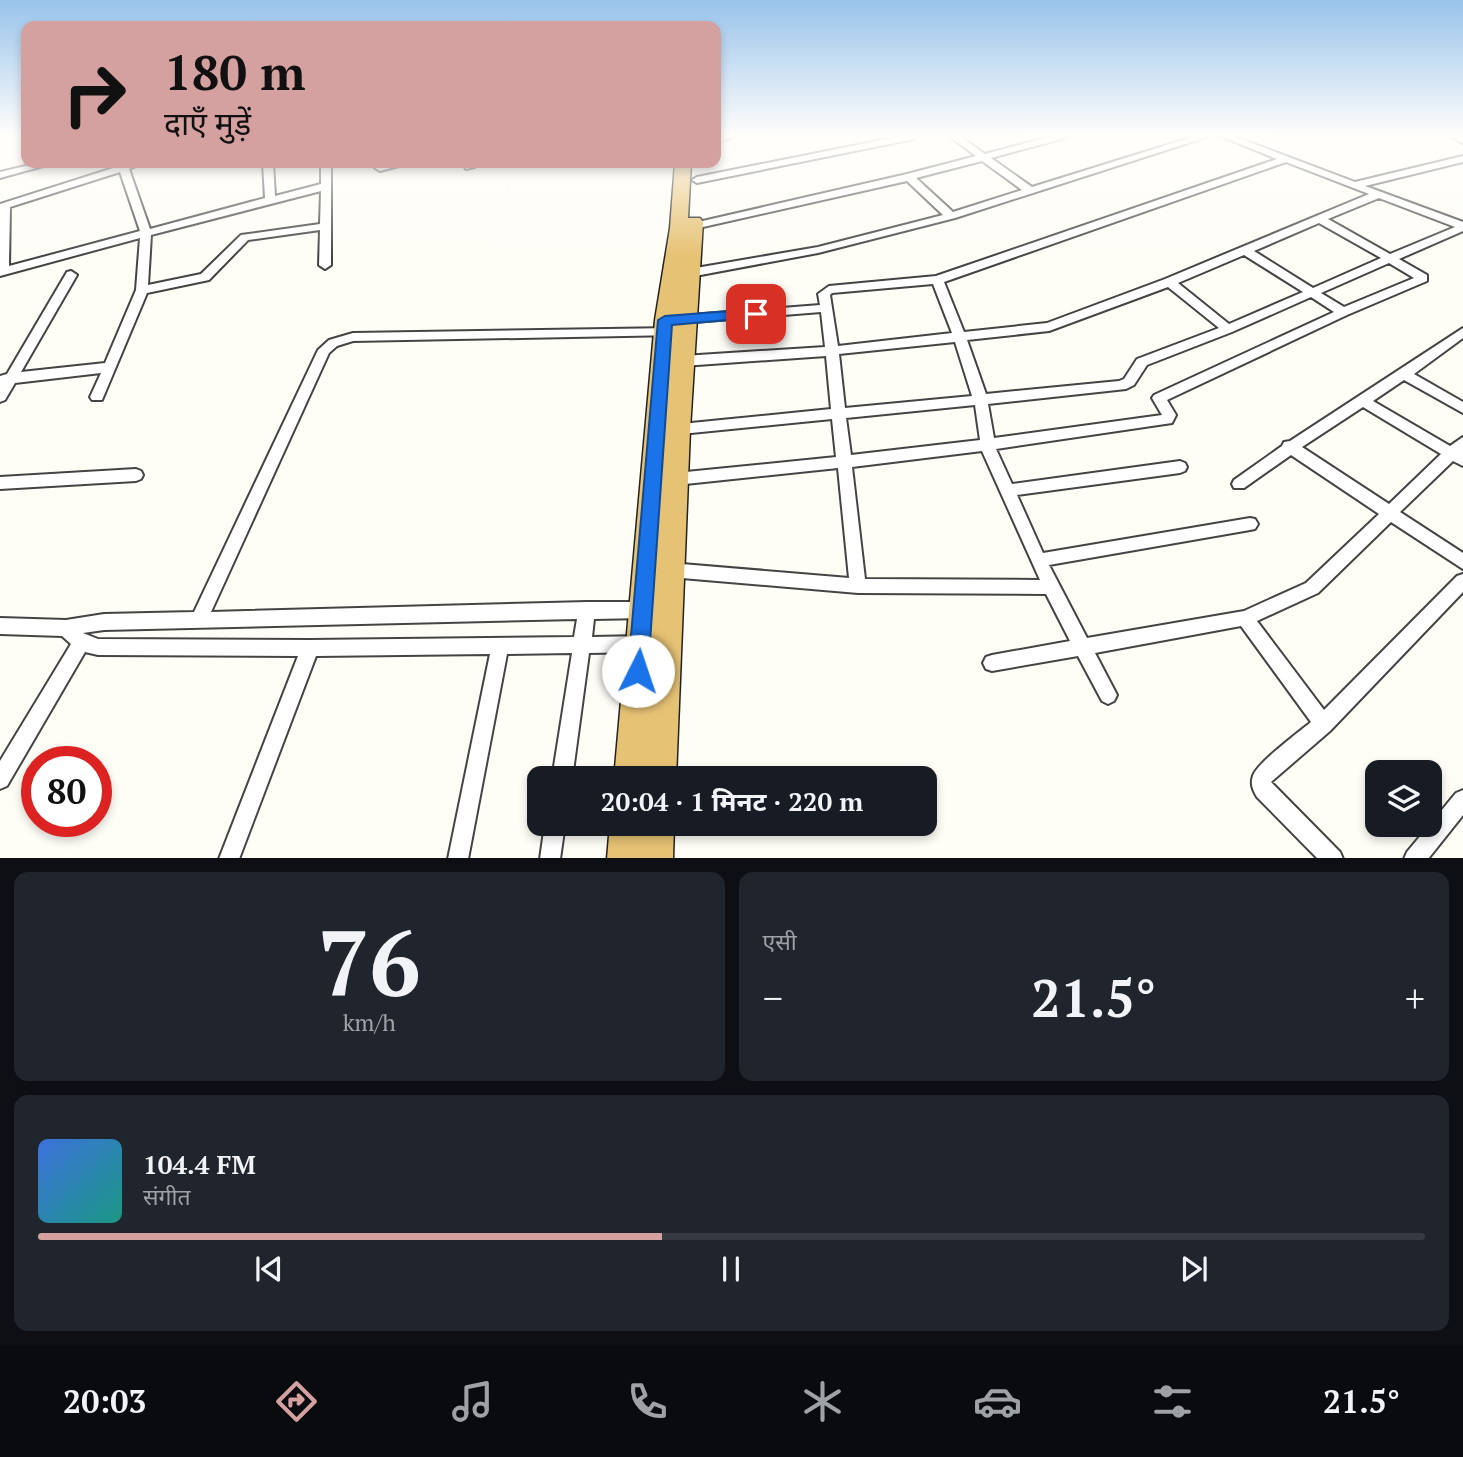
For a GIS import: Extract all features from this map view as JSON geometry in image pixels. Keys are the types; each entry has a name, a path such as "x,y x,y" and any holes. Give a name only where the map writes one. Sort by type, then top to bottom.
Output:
{"highway":[{"path":"631,766 641,610 675,326 678,228 691,176"},
{"path":"661,766 670,570 681,429 683,361 675,326 690,273 694,226 693,176"},
{"path":"624,858 625,836"},
{"path":"656,858 657,836"}],"street":[{"path":"99,176 2,207 1,272 327,186"},
{"path":"97,397 142,290 146,234 127,176"},
{"path":"269,176 270,200"},
{"path":"325,265 327,176"},
{"path":"694,226 913,176"},
{"path":"1010,176 1030,191"},
{"path":"690,273 818,250 951,216 1078,176"},
{"path":"858,586 824,294 829,290 937,280 1237,176"},
{"path":"1331,176 1463,226"},
{"path":"1355,185 1392,176"},
{"path":"909,177 951,216"},
{"path":"683,361 830,351 1049,327 1169,282 1379,194"},
{"path":"676,479 843,464 988,447 1167,419 1169,415 1158,398 1343,312 1422,281 1421,275 1320,219"},
{"path":"142,290 205,277 245,237 327,226"},
{"path":"681,429 1121,386 1129,382 1142,362 1228,329 1463,226"},
{"path":"1245,250 1343,312"},
{"path":"0,397 6,379 71,275"},
{"path":"937,280 960,337 981,401 988,447 1051,587 1108,695"},
{"path":"1169,282 1228,329"},
{"path":"198,621 324,350 333,343 353,337 675,326 827,308"},
{"path":"1239,484 1289,446 1405,374 1463,332"},
{"path":"6,379 110,367"},
{"path":"1405,374 1463,408"},
{"path":"992,663 1245,618 1312,588 1389,513 1459,452 1363,401"},
{"path":"1289,446 1463,562"},
{"path":"1009,490 1180,467"},
{"path":"0,484 136,475"},
{"path":"1041,560 1250,524"},
{"path":"670,570 858,586 1051,587"},
{"path":"1332,858 1264,790 1262,777 1323,724 1463,581"},
{"path":"564,766 587,610"},
{"path":"0,626 66,628 104,622 670,610"},
{"path":"1245,618 1323,724"},
{"path":"66,628 81,643 98,647 310,648 667,643"},
{"path":"0,779 81,643"},
{"path":"457,858 500,645"},
{"path":"229,858 310,648"},
{"path":"1415,858 1463,800"},
{"path":"550,858 553,836"}],"route":[{"path":"638,671 644,571 659,428 665,320 756,314"}]}
